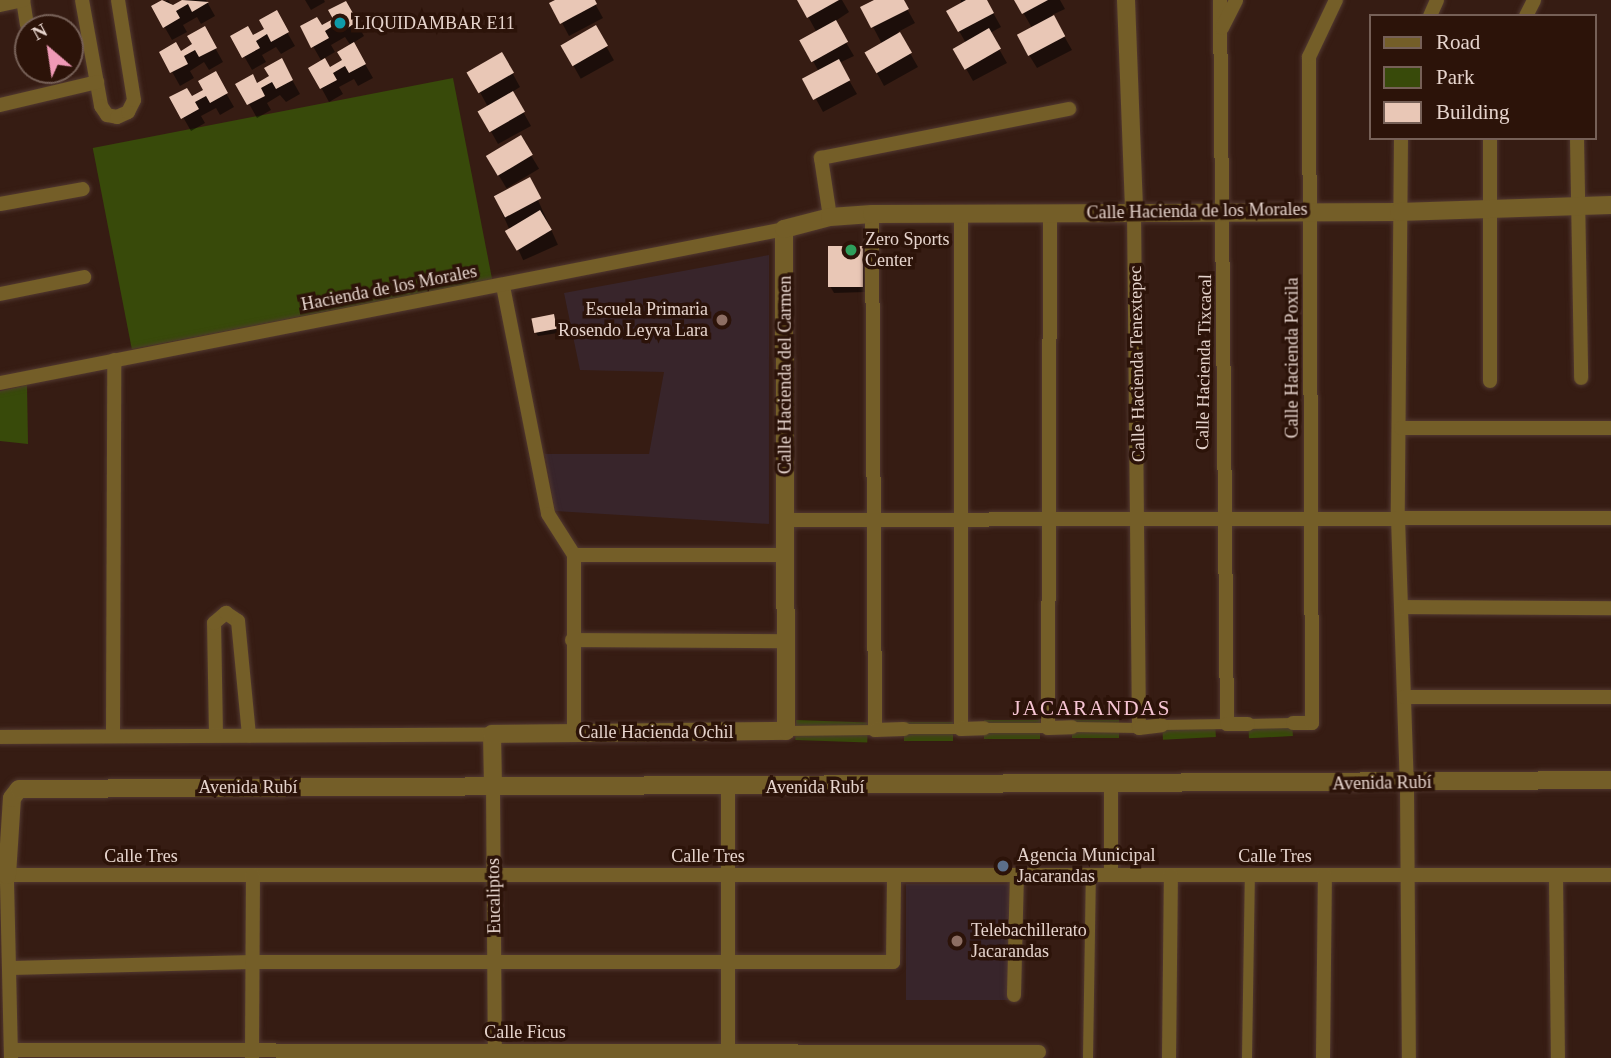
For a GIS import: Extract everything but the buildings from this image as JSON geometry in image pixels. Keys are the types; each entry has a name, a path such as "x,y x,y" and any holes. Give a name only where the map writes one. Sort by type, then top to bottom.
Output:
{"street":[{"path":"0,5 23,0"},
{"path":"82,0 97,82 107,114 117,117 128,112 134,100 118,0"},
{"name":"Calle Hacienda Tenextepec","path":"1126,0 1134,210 1139,728"},
{"name":"Calle Hacienda Tixcacal","path":"1220,0 1225,211 1222,519 1227,724"},
{"path":"1222,29 1236,0"},
{"name":"Calle Hacienda Poxila","path":"1312,723 1312,210 1309,57 1336,0"},
{"path":"0,105 97,82"},
{"path":"830,217 821,158 1069,109"},
{"path":"1401,140 1401,428 1398,518 1407,783 1409,1058"},
{"path":"1490,140 1490,382"},
{"path":"1577,140 1581,379"},
{"path":"0,204 83,188"},
{"name":"Calle Hacienda de los Morales","path":"784,229 830,217 872,214 961,216 1134,210 1399,212 1611,205"},
{"path":"872,214 875,730"},
{"path":"1048,728 1050,214"},
{"path":"961,216 961,729"},
{"name":"Hacienda de los Morales","path":"0,383 784,229"},
{"name":"Calle Hacienda del Carmen","path":"784,229 783,641 786,732"},
{"path":"0,294 84,277"},
{"path":"503,286 548,514 574,555 573,733"},
{"path":"113,735 114,360"},
{"path":"1401,428 1611,428"},
{"path":"785,520 1611,517"},
{"path":"574,555 784,555"},
{"path":"1401,607 1611,608"},
{"path":"216,735 214,623 226,613 238,621 249,735"},
{"path":"572,640 783,641"},
{"path":"1404,697 1611,696"},
{"name":"Calle Hacienda Ochil","path":"0,737 786,732 1312,723"},
{"name":"Eucaliptos","path":"492,734 495,1055"},
{"name":"Avenida Rubí","path":"4,875 12,798 19,789 493,786 728,788 1611,780"},
{"path":"1111,785 1111,875"},
{"path":"728,788 728,1055"},
{"path":"4,875 11,968 11,1054"},
{"name":"Calle Tres","path":"4,875 1611,875"},
{"path":"252,1054 253,875"},
{"path":"11,968 252,962 893,962 894,875"},
{"path":"1014,995 1017,875"},
{"path":"1088,1058 1091,875"},
{"path":"1169,1058 1171,875"},
{"path":"1247,1058 1250,875"},
{"path":"1323,1058 1325,875"},
{"path":"1556,875 1558,1058"},
{"name":"Calle Ficus","path":"11,1054 938,1055 1039,1052"}],"shaded area":[{"path":"769,255 769,524 555,511 545,454 649,454 664,372 580,370 564,293"},
{"name":"Telebachillerato Jacarandas","path":"906,884 1009,884 1009,1000 906,1000"}],"green space":[{"path":"453,78 492,279 132,349 93,148"},
{"path":"27,385 28,444 0,441 0,391"},
{"path":"1292,719 1293,736 1249,738 1248,721"},
{"path":"796,720 868,723 867,743 795,740"},
{"path":"984,720 1040,720 1040,739 984,739"},
{"path":"1072,720 1119,720 1119,738 1072,738"},
{"path":"1215,720 1216,737 1163,740 1162,723"},
{"path":"904,722 953,722 953,741 904,741"}],"place":[{"name":"LIQUIDAMBAR E11","path":"340,23"},
{"name":"Zero Sports Center","path":"851,250"},
{"name":"Escuela Primaria Rosendo Leyva Lara","path":"722,320"},
{"name":"Agencia Municipal Jacarandas","path":"1003,866"},
{"name":"Telebachillerato Jacarandas","path":"957,941"}],"district":[{"name":"JACARANDAS","path":"1092,708"}]}
